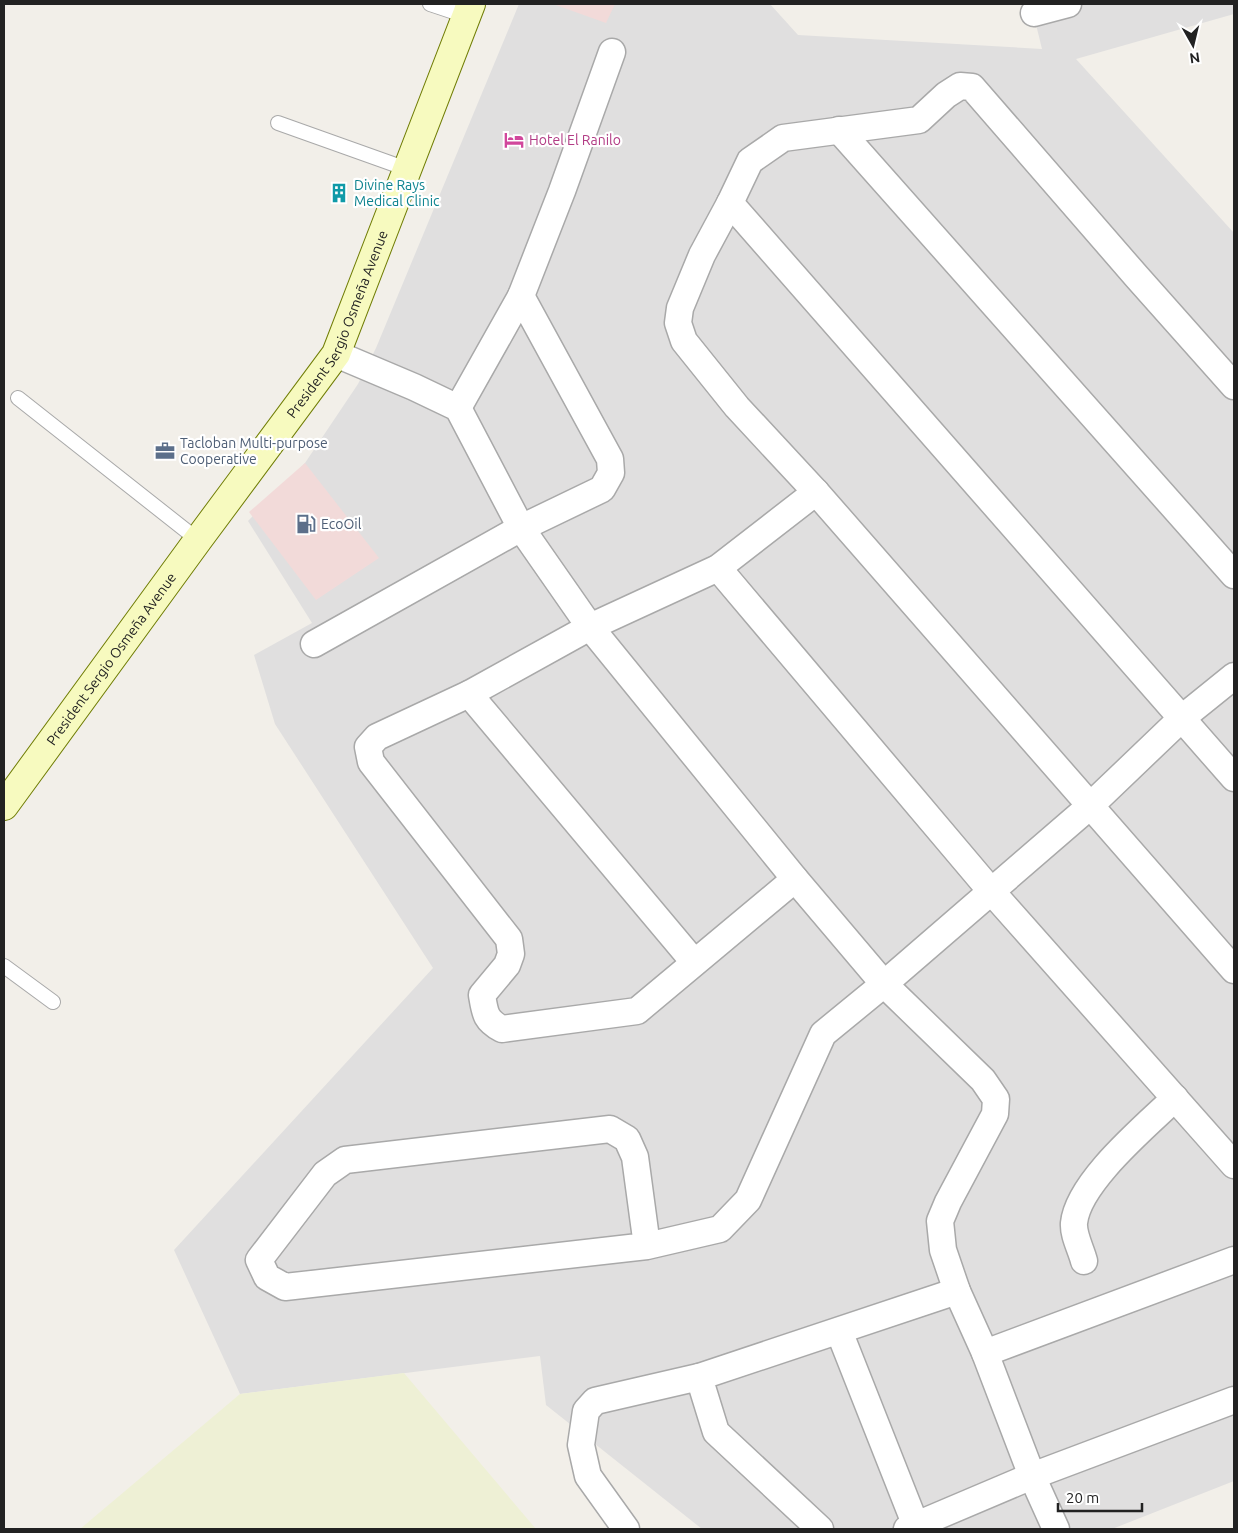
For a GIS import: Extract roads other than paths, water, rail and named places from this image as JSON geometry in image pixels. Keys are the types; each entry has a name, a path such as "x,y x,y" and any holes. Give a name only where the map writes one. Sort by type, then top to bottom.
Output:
{"main road":[{"name":"President Sergio Osmeña Avenue","path":"4,806 336,354 468,10"}],"street":[{"path":"1034,13 1068,4"},
{"path":"458,408 521,296 562,191 612,52"},
{"path":"1234,386 972,87 960,86 919,120 783,138 750,160 730,203 702,255 680,308 678,323 684,341 737,407 816,492 1234,970"},
{"path":"839,130 1233,572"},
{"path":"730,203 1234,778"},
{"path":"314,644 521,528 602,489 611,473 610,459 521,296"},
{"path":"336,354 458,408 521,528 590,627 795,879 884,984 983,1080 996,1099 995,1114 948,1202 940,1222 943,1250 957,1291 985,1353 1032,1476 1056,1529"},
{"path":"795,879 636,1011 502,1028 492,1023 484,1011 482,995 507,965 511,954 509,940 371,762 368,746 377,737 469,694 590,627 718,568 816,492"},
{"path":"718,568 991,891 1234,1165"},
{"path":"647,1246 635,1156 627,1139 610,1129 345,1160 326,1174 259,1260 267,1277 285,1287 647,1246 720,1229 748,1200 823,1034 884,984 1090,806 1182,718 1234,676"},
{"path":"469,694 694,962"},
{"path":"1084,1261 1074,1229 1077,1214 1086,1193 1102,1170 1175,1098"},
{"path":"985,1353 1234,1260"},
{"path":"626,1529 588,1476 582,1445 586,1411 595,1401 699,1377 957,1291"},
{"path":"839,1331 912,1528 1032,1476 1234,1400"},
{"path":"699,1377 716,1432 820,1529"}],"lane":[{"path":"430,4 468,10"},
{"path":"278,123 407,169"},
{"path":"18,398 198,540"},
{"path":"4,966 53,1002"}],"place":[{"name":"Hotel El Ranilo","path":"514,140"},
{"name":"Divine Rays Medical Clinic","path":"339,193"},
{"name":"Tacloban Multi-purpose Cooperative","path":"165,451"},
{"name":"EcoOil","path":"306,524"}]}
